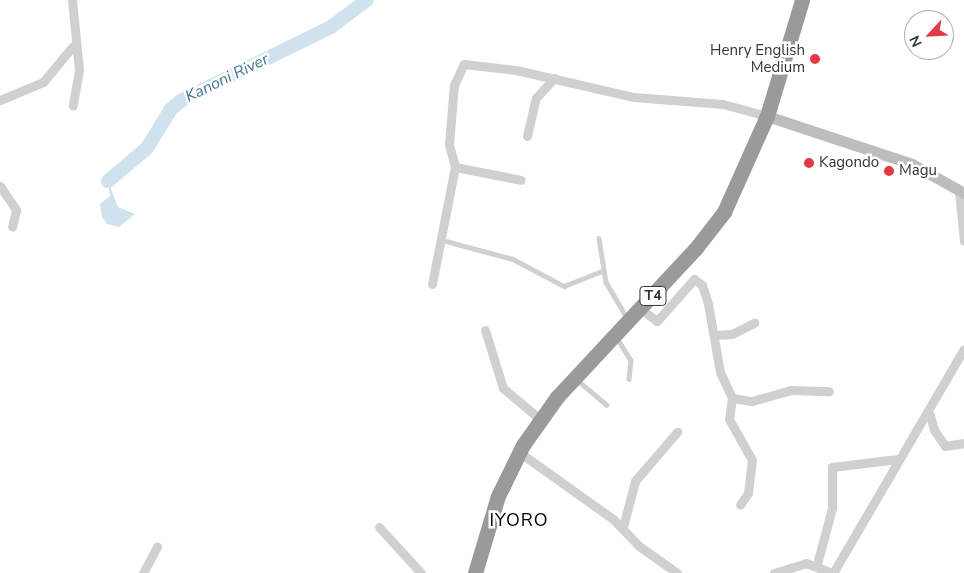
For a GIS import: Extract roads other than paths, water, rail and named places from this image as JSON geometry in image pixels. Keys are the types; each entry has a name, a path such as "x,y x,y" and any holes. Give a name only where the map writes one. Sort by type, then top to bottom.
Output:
{"highway":[{"name":"T4","path":"475,573 498,496 520,452 540,420 575,378 641,309 724,212 767,116 802,0"}],"street":[{"path":"72,0 73,46 79,70 73,104"},
{"path":"0,100 4,94 32,90 43,82 73,46"},
{"path":"432,284 455,168 449,144 452,107 459,68 464,64 554,78 634,97 707,102 767,116 912,164 962,192 964,241"},
{"path":"527,136 536,98 554,78"},
{"path":"455,168 521,180"},
{"path":"0,186 16,210 12,227"},
{"path":"641,309 657,321 694,279 702,285 715,335 720,372 732,398 729,419 752,460 748,493 740,505"},
{"path":"715,335 732,334 754,323"},
{"path":"485,330 503,388 540,420"},
{"path":"774,573 792,565 817,564 832,573 898,459 930,414 964,349"},
{"path":"732,398 752,402 791,390 829,390"},
{"path":"930,414 934,430 945,446 964,443"},
{"path":"623,527 636,481 677,432"},
{"path":"520,452 623,527 671,572"},
{"path":"817,564 832,508 832,466 898,459"},
{"path":"379,527 421,573"},
{"path":"143,573 156,547"}],"lane":[{"path":"599,238 602,271 630,321"},
{"path":"442,240 513,259 564,286 602,271"},
{"path":"615,336 631,360 628,379"},
{"path":"575,378 607,405"}],"water":[{"path":"108,181 118,207 135,214 119,227 107,224 102,217 100,204 110,196"}],"waterway":[{"name":"Kanoni River","path":"108,181 147,148 171,109 182,100 331,27 367,0"}],"place":[{"name":"Henry English Medium","path":"815,59"},
{"name":"Kagondo","path":"809,163"},
{"name":"Magu","path":"889,171"}],"district":[{"name":"IYORO","path":"519,520"}]}
